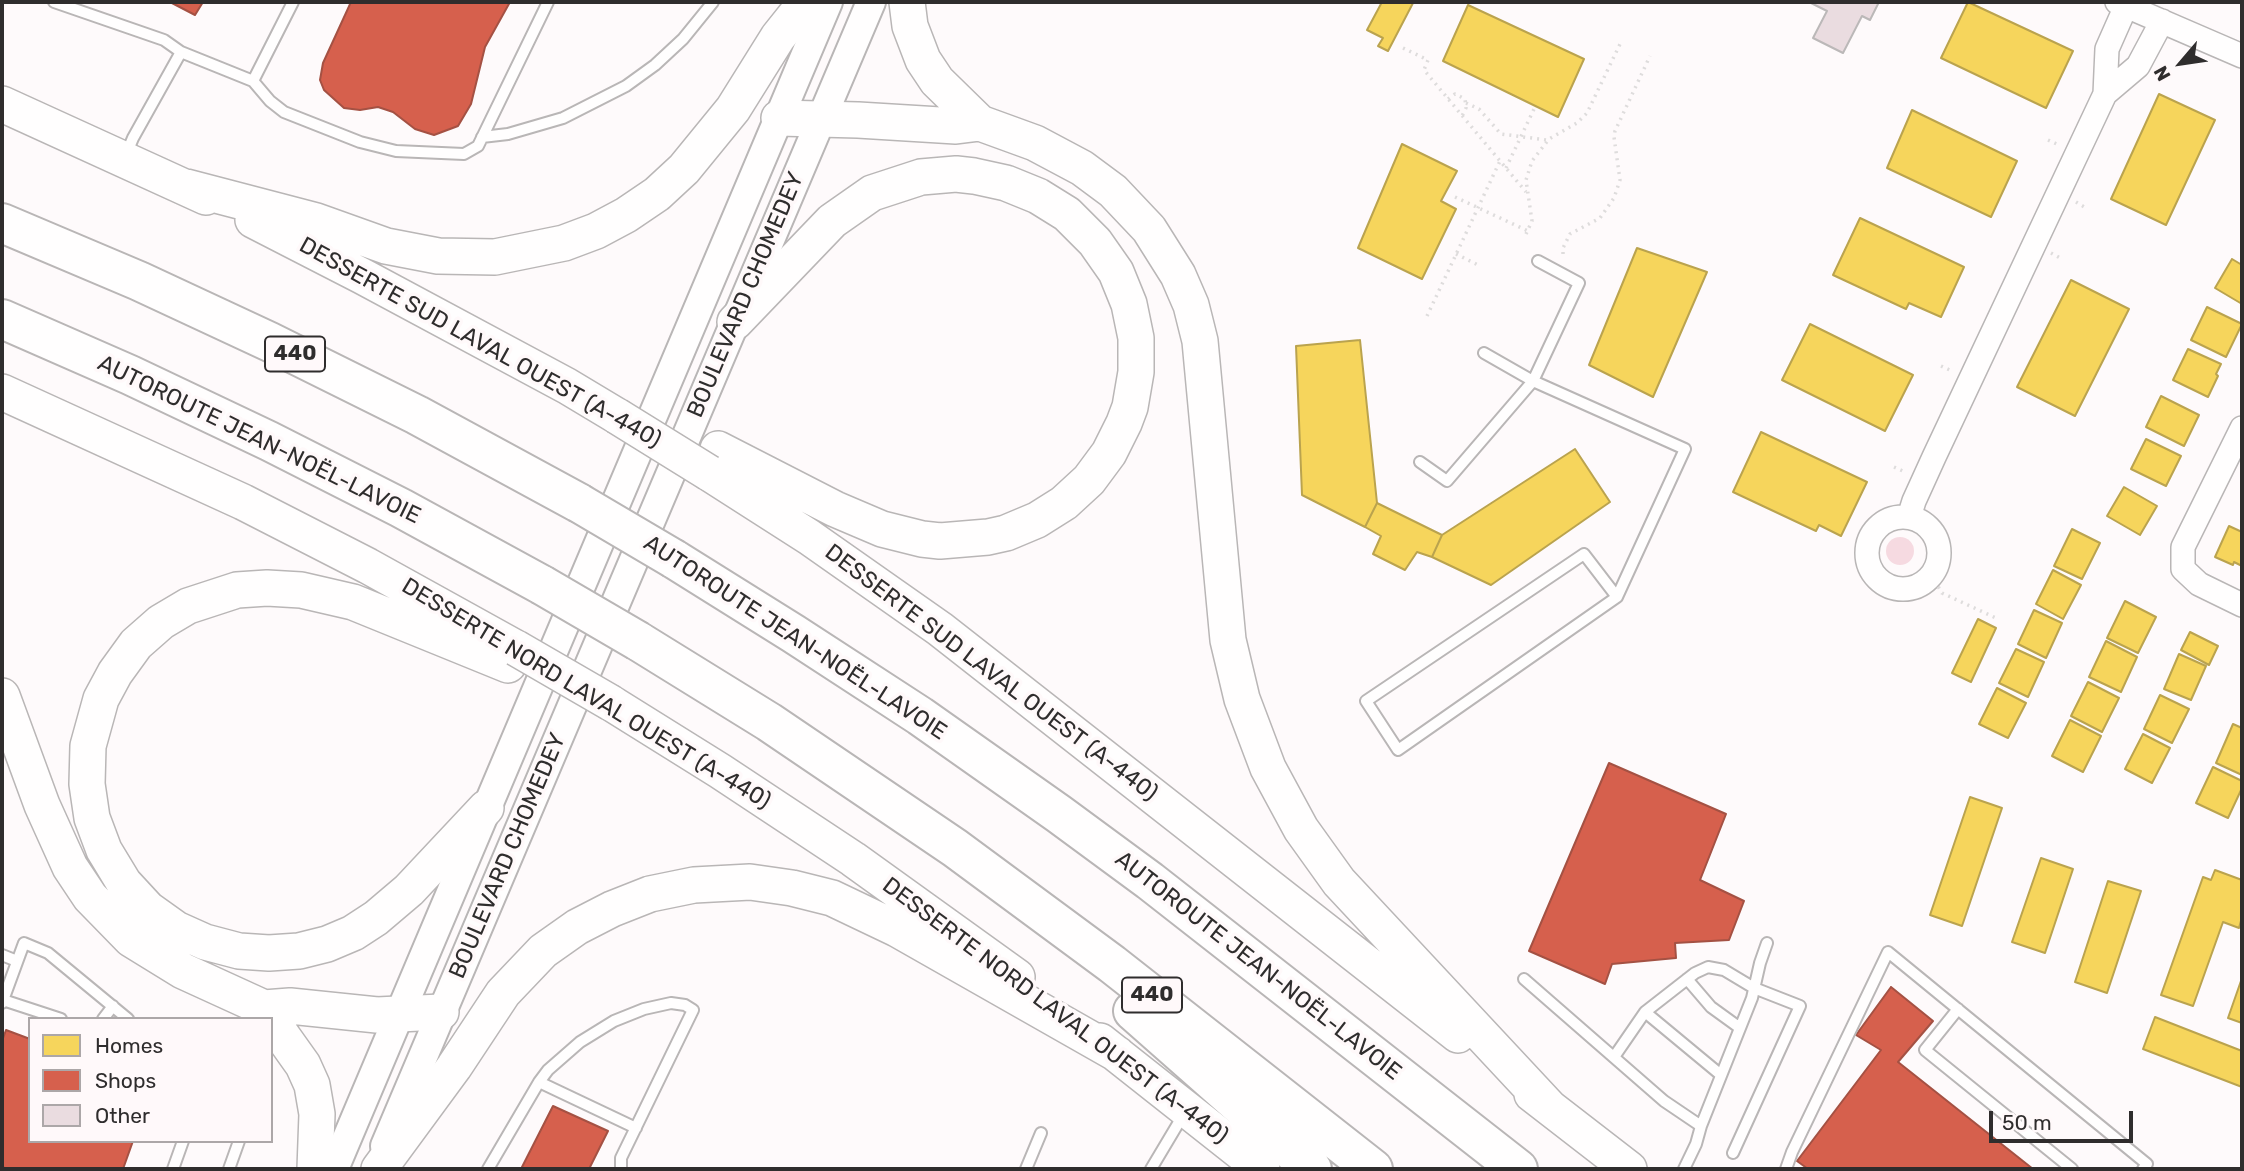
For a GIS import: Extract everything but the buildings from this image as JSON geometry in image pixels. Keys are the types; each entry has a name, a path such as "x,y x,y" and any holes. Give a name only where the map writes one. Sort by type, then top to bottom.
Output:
{"highway":[{"name":"AUTOROUTE JEAN-NOËL-LAVOIE","path":"2,223 139,281 417,415 579,503 674,559 860,676 1059,814 1169,895 1518,1169"},
{"name":"AUTOROUTE JEAN-NOËL-LAVOIE","path":"2,319 270,441 401,508 542,585 769,722 930,830 1121,971 1373,1169"},
{"path":"930,830 1312,1169"},
{"path":"1453,1118 1531,1169"}],"main road":[{"path":"186,187 316,221 386,246 421,254 457,258 495,257 564,243 596,231 626,215 657,194 684,169 733,109 778,37 806,2"},
{"path":"907,2 910,26 923,60 937,81 980,123"},
{"name":"DESSERTE SUD LAVAL OUEST (A-440)","path":"2,104 186,187 714,461 809,537 950,637 1629,1169"},
{"path":"779,118 956,126 980,123 1018,135 1053,151 1097,178 1138,216 1170,258 1185,290 1200,341 1223,592 1232,659 1248,716 1268,768 1301,829 1339,882 1549,1107"},
{"path":"714,461 737,457 835,509 882,529 940,541 988,537 1037,520 1064,503 1089,480 1110,453 1125,423 1136,372 1136,338 1129,304 1116,272 1095,242 1082,227 1053,204 1023,188 974,176 956,174 921,177 888,186 858,201 832,221 735,322"},
{"name":"DESSERTE NORD LAVAL OUEST (A-440)","path":"2,392 254,508 403,584 512,656 611,703 730,777 853,859 981,950 1262,1169"},
{"path":"486,808 401,897 353,933 327,944 299,951 239,951 205,942 176,929 149,909 124,883 104,850 92,818 87,784 88,746 95,716 108,684 136,644 161,622 188,606 237,590 301,590 353,602 512,656"},
{"path":"2,696 53,834 70,867 90,897 115,925 148,951 269,1016 290,1006 368,1015 441,1012"},
{"path":"377,1169 454,1067 491,1009 536,957 577,927 612,909 650,894 694,885 761,884 832,898 897,929 1117,1055"},
{"path":"273,1022 297,1055 312,1085 317,1114 315,1169"}],"street":[{"name":"BOULEVARD CHOMEDEY","path":"334,1169 828,2"},
{"name":"BOULEVARD CHOMEDEY","path":"377,1169 441,1012 871,2"},
{"path":"1909,517 1934,457 2105,94 2108,50 2121,4 2242,56"},
{"path":"2105,94 2138,66 2162,21"},
{"path":"2242,428 2183,547 2183,569 2199,584 2242,605"},
{"path":"1909,517 1924,524 1935,537 1938,559 1931,575 1918,585 1901,589 1880,580 1870,565 1867,548 1878,527 1892,519 1909,517"}],"lane":[{"path":"54,2 164,40 181,52 253,81 270,101 284,112 360,142 396,151 453,155 478,146 548,2"},
{"path":"253,81 293,2"},
{"path":"482,137 508,134 563,118 626,86 655,65 683,39 713,2"},
{"path":"124,159 181,52"},
{"path":"1420,462 1447,481 1533,381 1579,283 1538,261"},
{"path":"1484,353 1533,381 1685,449 1617,597 1398,750 1366,701 1584,554 1617,597"},
{"path":"54,1017 2,1002 24,943 48,953 126,1017"},
{"path":"1684,1169 1694,1151 1701,1126 1740,1028 1767,943"},
{"path":"1786,1169 1888,952 2147,1164 2143,1169"},
{"path":"2,955 18,961"},
{"path":"1614,1057 1645,1012 1707,967 1716,967 1754,988 1800,1006 1733,1153"},
{"path":"1524,978 1664,1101 1701,1126"},
{"path":"1687,979 1711,1007 1740,1028"},
{"path":"488,1169 539,1082 561,1058 597,1031 654,1006 671,1003 685,1006 693,1010 621,1158 621,1169"},
{"path":"105,1017 113,1006"},
{"path":"1958,1009 1926,1051 2072,1169"},
{"path":"1645,1012 1721,1075"},
{"path":"539,1082 636,1128"},
{"path":"1151,1169 1187,1110"},
{"path":"1026,1169 1041,1133"},
{"path":"173,1169 182,1143"},
{"path":"229,1169 238,1143"}],"path":[{"path":"1455,197 1527,233 1532,221 1526,180 1532,161 1548,140 1577,123 1587,113 1621,42"},
{"path":"1403,48 1428,60 1424,70 1527,194"},
{"path":"1563,254 1570,234 1600,218 1614,198 1619,180 1615,131 1650,56"},
{"path":"1448,99 1458,94 1465,99 1466,111 1462,116"},
{"path":"1466,103 1484,114 1501,134 1548,140"},
{"path":"1506,169 1535,107"},
{"path":"1427,316 1500,161"},
{"path":"1456,254 1480,265"},
{"path":"1931,575 1942,593 1996,618"}],"shaded area":[{"path":"1900,537 1910,541 1914,551 1910,561 1900,565 1890,561 1886,551 1890,541"}]}
